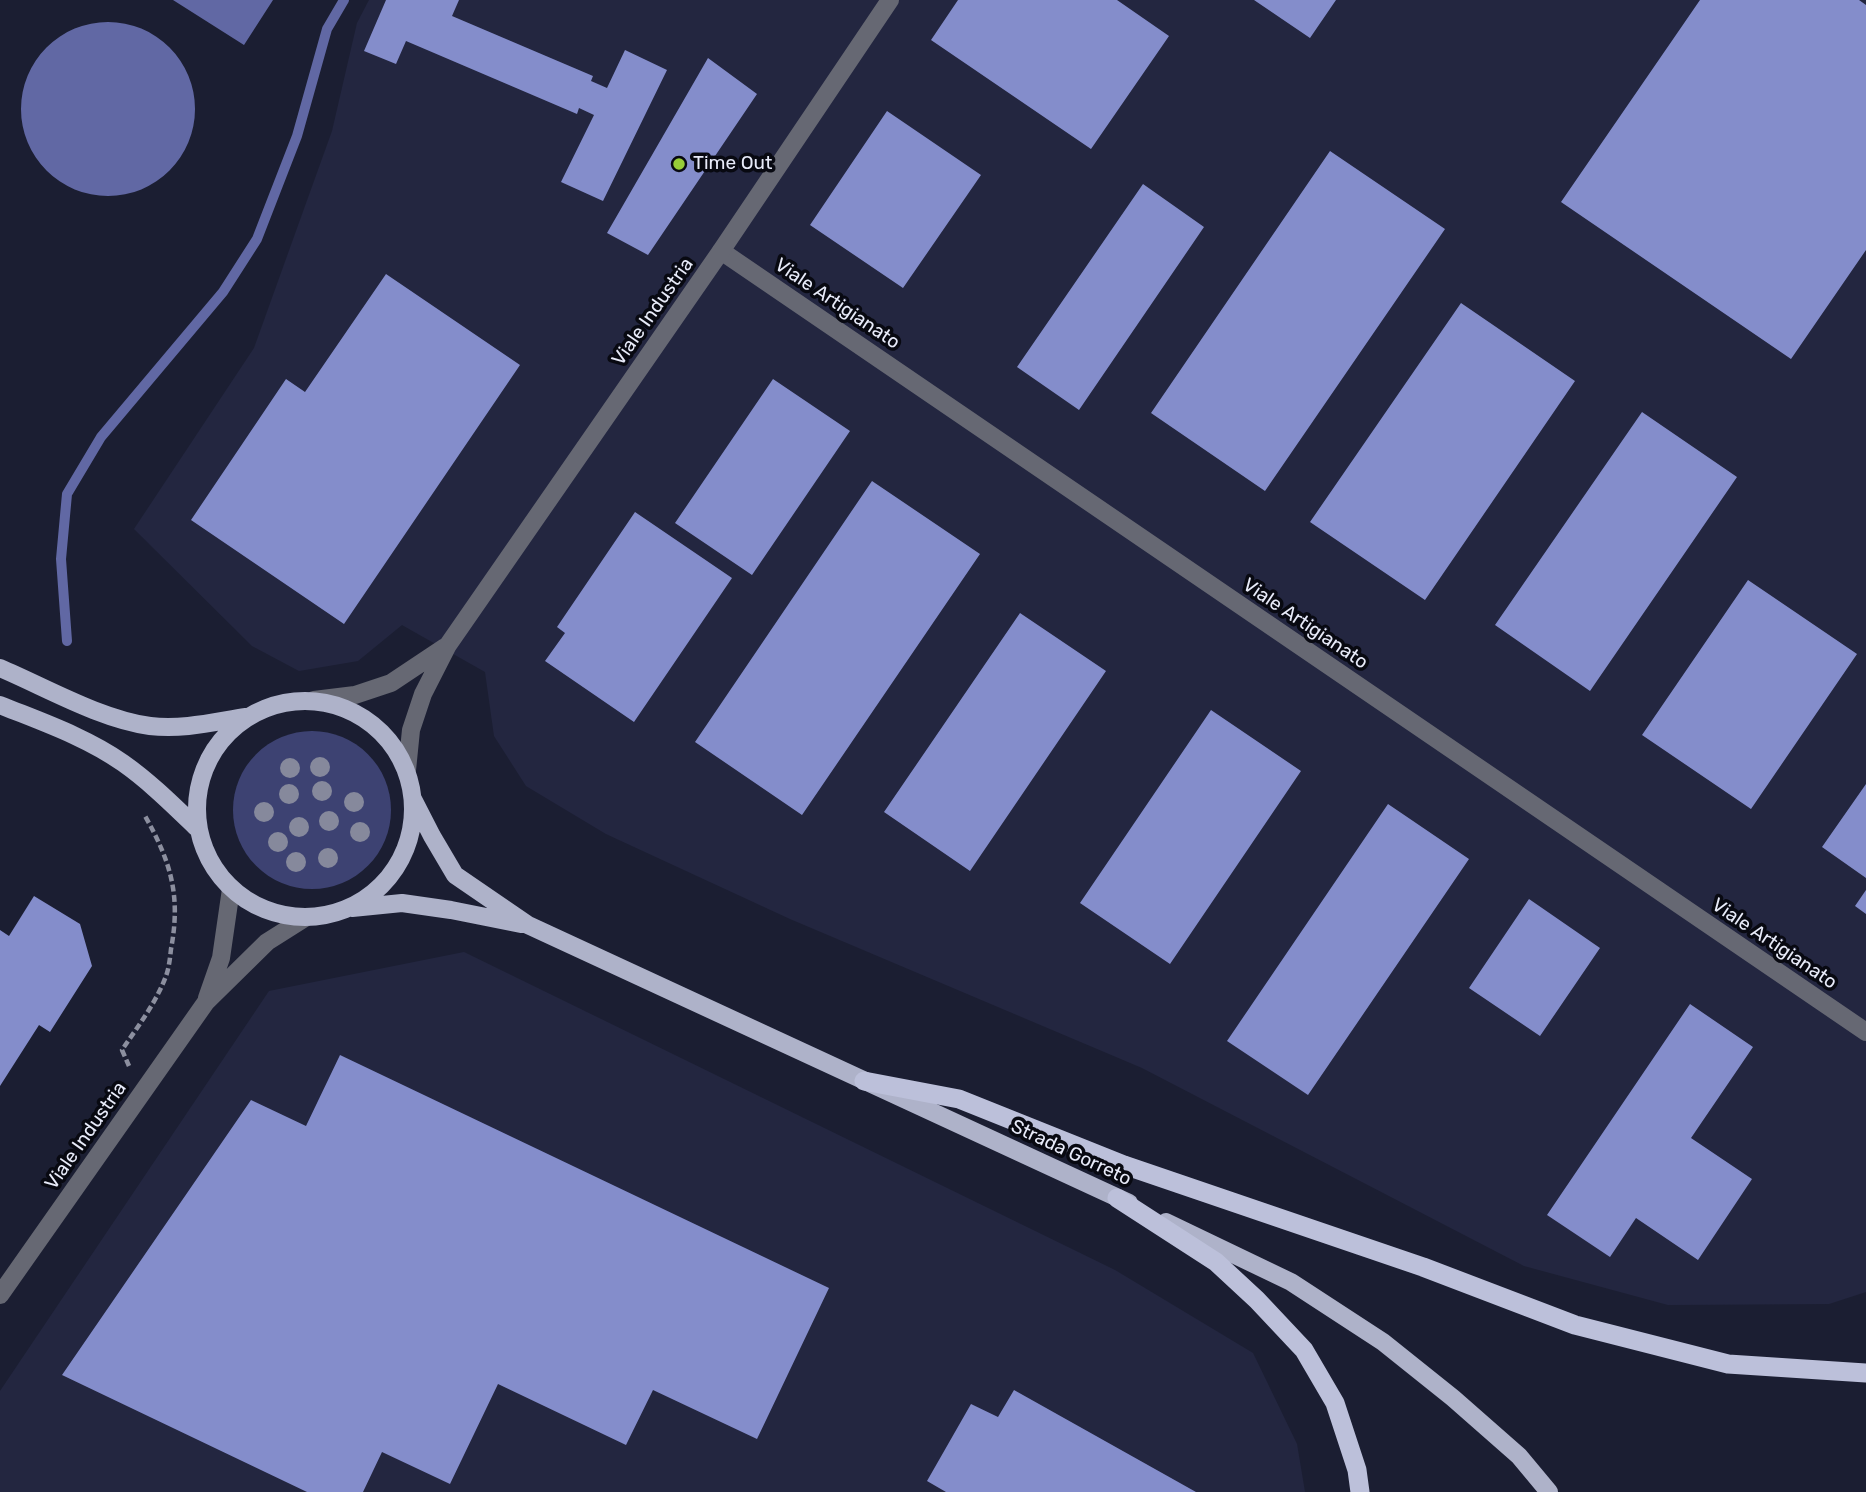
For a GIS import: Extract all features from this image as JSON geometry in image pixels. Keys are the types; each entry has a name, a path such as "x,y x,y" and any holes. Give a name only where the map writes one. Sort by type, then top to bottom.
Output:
{"highway":[{"path":"864,1081 959,1099 1124,1165 1423,1267 1575,1325 1728,1364 1866,1373"},
{"path":"1117,1198 1216,1262 1257,1300 1304,1350 1335,1403 1357,1470 1360,1492"}],"main road":[{"path":"0,668 117,719 140,724 190,726 246,717 279,703 314,701 344,707 370,722 392,743 407,770 413,799 411,832 399,864 377,890 349,908 328,915 305,918 278,915 253,905 231,889 209,861 197,828 196,796 204,765 221,738 246,717"},
{"path":"0,705 70,733 121,762 158,790 197,828"},
{"name":"Strada Gorreto","path":"413,799 455,875 528,925 1117,1198 1291,1282 1383,1342 1453,1398 1519,1456 1549,1492"},
{"name":"Strada Gorreto","path":"349,908 401,903 528,925"}],"street":[{"name":"Viale Industria","path":"407,770 411,730 423,694 448,645 721,251 890,0"},
{"name":"Viale Artigianato","path":"721,251 1866,1032"},
{"name":"Viale Industria","path":"314,701 355,695 391,682 448,645"},
{"name":"Viale Industria","path":"206,1002 221,958 231,889"},
{"name":"Viale Industria","path":"0,1295 206,1002 267,942 305,918"}],"path":[{"path":"137,807 145,816 166,858 176,899 174,936 167,975 122,1050 141,1094"}],"shaded area":[{"path":"173,0 273,0 244,45"},
{"path":"369,0 1866,0 1866,1292 1829,1304 1668,1305 1524,1266 1142,1068 790,919 606,834 526,786 494,736 485,672 402,625 358,661 299,671 252,646 134,529 254,348 332,131 357,23"},
{"path":"108,22 141,29 169,48 188,76 195,109 188,142 169,170 141,189 108,196 75,189 47,170 28,142 21,109 28,76 47,48 75,29"},
{"path":"312,731 342,737 368,754 385,780 391,810 385,840 368,866 342,883 312,889 282,883 256,866 239,840 233,810 239,780 256,754 282,737"},
{"path":"464,952 1115,1270 1253,1353 1297,1444 1305,1492 0,1492 0,1391 269,991"}],"building":[{"path":"386,0 459,0 452,16 593,76 591,81 607,88 625,50 667,70 603,201 561,182 594,115 579,108 577,114 406,41 396,64 364,51"},
{"path":"958,0 1117,0 1169,36 1091,149 931,40"},
{"path":"1254,0 1336,0 1310,38"},
{"path":"1700,0 1859,0 1866,5 1866,250 1791,359 1561,202"},
{"name":"Time Out","path":"708,58 757,94 648,255 607,233"},
{"path":"887,111 981,175 903,288 810,225"},
{"path":"1330,151 1445,229 1265,491 1151,413"},
{"path":"1143,184 1204,227 1079,410 1017,367"},
{"path":"386,274 520,365 344,624 191,520 286,379 305,392"},
{"path":"1461,303 1575,381 1425,600 1310,522"},
{"path":"773,379 850,431 752,575 675,523"},
{"path":"1642,412 1737,477 1590,691 1495,625"},
{"path":"872,481 980,554 802,815 695,742"},
{"path":"635,512 732,578 634,722 545,661 565,633 557,627"},
{"path":"1748,580 1857,654 1751,809 1642,735"},
{"path":"1020,613 1106,671 970,871 884,812"},
{"path":"1211,710 1301,771 1170,964 1080,903"},
{"path":"1866,784 1866,878 1822,847"},
{"path":"1388,804 1469,859 1308,1095 1227,1041"},
{"path":"1866,890 1866,914 1855,906"},
{"path":"34,896 80,924 92,966 50,1032 39,1025 0,1086 0,930 9,936"},
{"path":"1529,899 1600,948 1540,1036 1469,988"},
{"path":"1690,1004 1753,1047 1691,1138 1752,1179 1698,1260 1636,1218 1610,1257 1547,1215"},
{"path":"340,1055 829,1288 757,1439 653,1390 626,1445 498,1384 450,1484 382,1452 363,1492 307,1492 62,1375 251,1100 306,1126"},
{"path":"1014,1390 1196,1492 946,1492 927,1481 971,1404 998,1417"}],"waterway":[{"path":"67,641 61,559 67,494 101,437 223,292 257,239 297,136 327,29 344,0"}],"place":[{"name":"Time Out","path":"679,164"}]}
